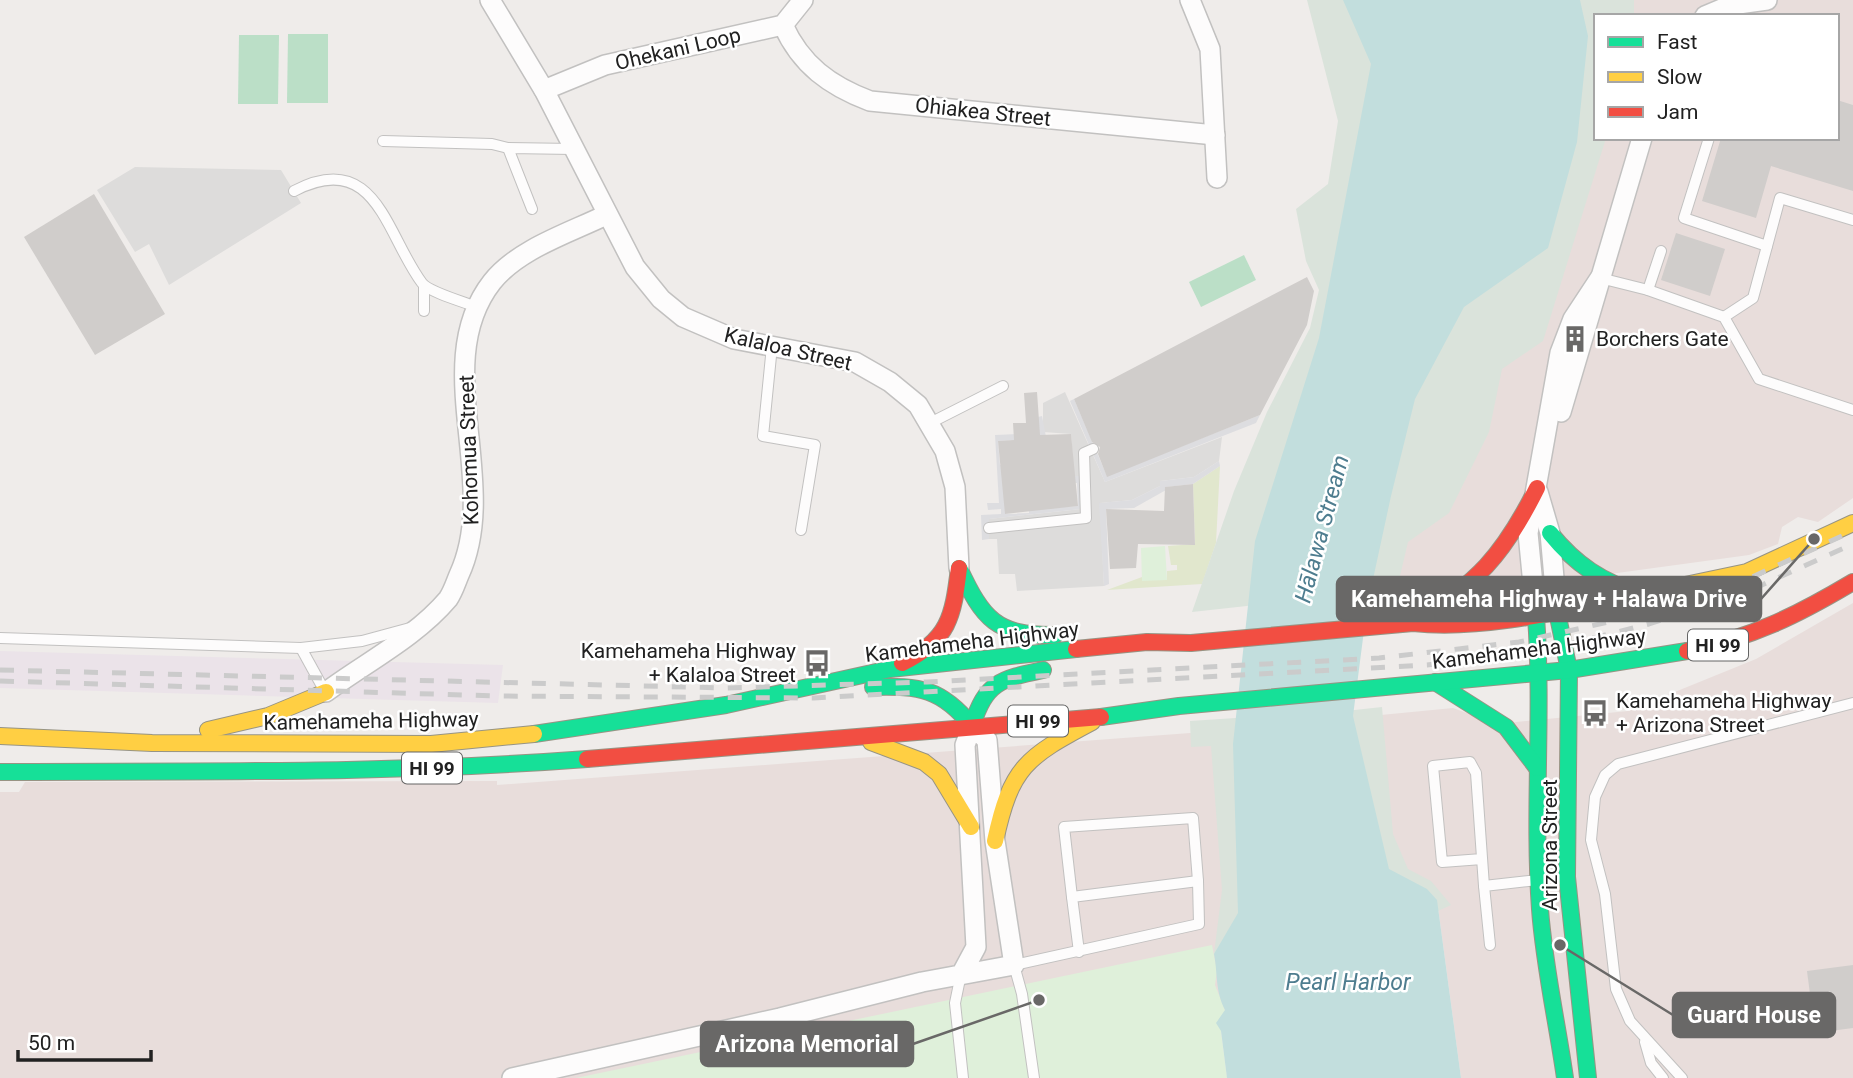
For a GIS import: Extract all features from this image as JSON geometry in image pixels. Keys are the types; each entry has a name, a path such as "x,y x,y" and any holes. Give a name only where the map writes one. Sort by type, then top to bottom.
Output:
{"main road":[{"path":"1413,623 1452,599 1487,572 1511,540 1536,488"},
{"name":"Kamehameha Highway","path":"0,736 152,743 431,744 552,732 797,690 890,668 1147,642 1191,643 1386,625 1413,623 1439,626 1536,616 1646,596 1747,572 1853,523"},
{"path":"1550,533 1571,561 1602,583 1646,596"},
{"path":"959,568 988,619 1007,633 1033,636 1095,632 1147,642"},
{"path":"890,668 925,653 941,639 953,614 959,568"},
{"name":"Kamehameha Highway","path":"0,772 302,771 498,766 863,740 945,732 972,726 1103,716 1179,706 1569,670 1680,653 1736,641 1798,615 1853,582"},
{"name":"Arizona Street","path":"1557,612 1569,670 1553,879 1540,909 1565,1078"},
{"name":"Arizona Street","path":"1536,616 1540,672 1537,768 1553,879 1588,1078"},
{"path":"972,726 979,702 997,680 1053,667 1103,648"},
{"path":"1435,682 1498,718 1524,744 1537,768"},
{"path":"797,690 926,688 954,702 972,726"},
{"path":"152,743 189,732 241,726 326,692"},
{"path":"995,841 1008,788 1025,766 1040,750 1103,716"},
{"path":"863,740 924,762 939,774 971,827"}],"street":[{"name":"Kalaloa Street","path":"490,0 544,90 635,267 661,299 683,317 734,339 855,362 890,382 918,405 945,451 955,487 959,568"},
{"path":"783,25 803,0"},
{"path":"1190,0 1210,49 1217,178"},
{"path":"1710,14 1731,5 1767,0"},
{"name":"Ohekani Loop","path":"544,90 605,65 783,25"},
{"name":"Ohiakea Street","path":"783,25 794,50 820,74 848,93 870,101 1215,135"},
{"path":"1536,616 1528,533 1536,488 1542,461 1584,340 1641,140"},
{"name":"Kohomua Street","path":"326,692 417,627 449,597 473,537 475,483 465,378 467,332 477,307 493,280 525,255 606,215"},
{"path":"1536,488 1550,533 1557,612"},
{"path":"512,1078 780,1018 962,973 1014,965 995,841 986,740 972,726 965,745 976,947 962,973"}],"lane":[{"path":"1708,140 1684,218 1767,246"},
{"path":"383,141 575,149"},
{"path":"508,148 532,209"},
{"path":"294,191 307,184 336,179 358,184 375,199 424,286 424,311"},
{"path":"1724,317 1753,298 1780,198 1853,220"},
{"path":"1648,290 1661,251"},
{"path":"1600,278 1648,290 1724,317 1759,379 1853,410"},
{"path":"424,286 477,307"},
{"path":"772,346 763,436 815,445 802,530"},
{"path":"930,423 1003,386"},
{"path":"989,528 1086,518 1084,453 1093,449"},
{"path":"0,638 301,649 362,641 417,627"},
{"path":"301,649 326,692"},
{"path":"1682,1078 1644,1038 1621,1007 1616,989 1605,894 1591,840 1595,797 1605,775 1618,764 1853,704"},
{"path":"1482,859 1442,862 1433,766 1471,762 1476,774 1490,945"},
{"path":"1034,1078 1022,994 1014,965 1079,952 1199,924 1193,818 1064,827 1079,952"},
{"path":"1484,886 1553,879"},
{"path":"1072,897 1198,881"},
{"path":"962,973 955,1003 963,1078"},
{"path":"1644,1038 1651,1063 1663,1078"}],"shaded area":[{"path":"1307,0 1392,0 1265,604 1192,612 1234,491 1267,412 1310,328 1319,290 1306,261 1296,209 1328,184 1338,121"},
{"path":"1511,0 1634,0 1634,14 1594,14 1594,140 1605,140 1543,341 1502,369 1489,432 1449,513 1408,542 1396,593 1324,600"},
{"path":"1580,0 1853,0 1853,498 1818,522 1798,517 1782,527 1778,544 1749,555 1367,607 1391,496"},
{"path":"135,167 281,170 301,203 169,285 149,244 135,252 97,190"},
{"path":"1065,392 1105,482 1222,437 1219,461 1194,477 1160,481 1160,486 1132,500 1100,503 1104,586 1017,591 1015,574 999,574 997,539 989,539 989,519 1081,509 1080,476 1074,476 1071,434 1043,432 1043,403"},
{"path":"1074,399 1107,476 1260,415 1256,423 1105,482 1070,401"},
{"path":"1042,416 1047,442 1040,439 998,441 1000,465 1007,465 1005,514 1029,513 1029,505 1036,509 1078,506 1077,483 1071,483 1074,476 1080,476 1081,509 989,519 989,539 982,540 981,515 1001,514 1001,509 988,510 987,503 999,503 995,435 1039,433 1038,417"},
{"path":"1219,461 1220,466 1193,484 1166,487 1166,490 1134,508 1106,509 1109,584 1104,586 1099,503 1132,500 1160,486 1160,481 1194,477"},
{"path":"1853,603 1853,1078 1461,1078 1437,900 1225,1010 1216,1023 1227,1078 0,1078 0,792 19,792 25,782 497,781 497,785 1217,731 1453,708 1497,724 1628,711 1756,659"},
{"path":"0,651 503,665 498,703 0,688"},
{"path":"1382,707 1393,834 1408,869 1431,881 1451,905 1438,911 1288,785 1300,716"},
{"path":"1266,716 1243,968 1214,954 1222,890 1211,746 1191,747 1190,721"}],"green space":[{"path":"288,34 328,34 328,103 287,103"},
{"path":"239,35 279,35 278,104 238,104"},
{"path":"1244,255 1256,280 1201,307 1189,282"},
{"path":"1220,466 1216,543 1202,584 1107,590 1142,577 1142,580 1167,580 1167,571 1177,570 1177,565 1171,565 1168,546 1195,544 1193,484"},
{"path":"1165,546 1167,580 1142,581 1141,548"},
{"path":"1212,945 1217,971 1215,985 1225,1010 1221,1031 1227,1078 576,1078"}],"water":[{"path":"1343,0 1580,0 1588,36 1577,142 1548,248 1464,307 1415,399 1367,607 1353,716 1389,869 1427,889 1437,900 1461,1078 1227,1078 1221,1031 1216,1023 1225,1010 1218,989 1214,954 1238,913 1233,744 1255,541 1319,338 1371,64"}],"building":[{"path":"1839,101 1853,105 1853,191 1771,166 1756,218 1702,201 1720,140 1839,140"},
{"path":"94,194 165,314 95,355 24,237"},
{"path":"1676,233 1725,249 1710,296 1661,280"},
{"path":"1307,277 1314,291 1307,325 1260,415 1107,477 1098,454 1100,447 1092,442 1074,399"},
{"path":"1037,392 1040,435 1071,434 1078,506 1005,514 998,441 1014,440 1013,423 1026,423 1024,393"},
{"path":"1193,484 1195,545 1138,544 1136,568 1110,569 1106,509 1164,511 1165,487"},
{"path":"1853,965 1853,1028 1815,1033 1807,971"}],"railway":[{"path":"0,670 727,688 927,682 1379,658 1519,642 1649,613 1752,577 1853,531"},
{"path":"0,681 498,696 814,698 1427,665 1549,649 1649,624 1751,590 1853,544"}],"traffic: fast":[{"path":"1550,533 1591,571 1614,584 1641,594"},
{"path":"959,568 976,600 994,621 1018,632 1055,635"},
{"path":"1557,612 1569,670 1567,877 1588,1078"},
{"path":"1536,616 1540,909 1565,1078"},
{"path":"534,734 726,705 890,669 1076,649"},
{"path":"1101,717 1179,706 1569,670 1687,651"},
{"path":"972,726 989,691 1005,680 1043,670"},
{"path":"1435,682 1506,727 1537,768"},
{"path":"873,687 904,687 928,692 950,704 972,726"},
{"path":"0,772 367,769 587,759"}],"traffic: slow":[{"path":"1609,601 1747,572 1853,523"},
{"path":"208,730 268,716 326,692"},
{"path":"995,841 1008,796 1025,767 1051,745 1092,722"},
{"path":"0,736 152,743 431,744 534,734"},
{"path":"871,742 924,762 939,774 971,827"}],"traffic: jam":[{"path":"1413,623 1455,595 1486,566 1512,532 1537,488"},
{"path":"902,663 930,645 946,625 951,614 959,568"},
{"path":"1687,651 1733,639 1773,624 1853,582"},
{"path":"1076,649 1147,642 1191,643 1413,623 1486,623 1609,601"},
{"path":"587,759 1101,717"}],"place":[{"name":"Borchers Gate","path":"1575,339"},
{"name":"Kamehameha Highway + Halawa Drive","path":"1814,539"},
{"name":"Kamehameha Highway + Kalaloa Street","path":"817,663"},
{"name":"Kamehameha Highway + Arizona Street","path":"1595,713"},
{"name":"Guard House","path":"1560,945"},
{"name":"Arizona Memorial","path":"1039,1000"}],"water label":[{"name":"Hālawa Stream","path":"1322,529"},
{"name":"Pearl Harbor","path":"1348,982"}]}
